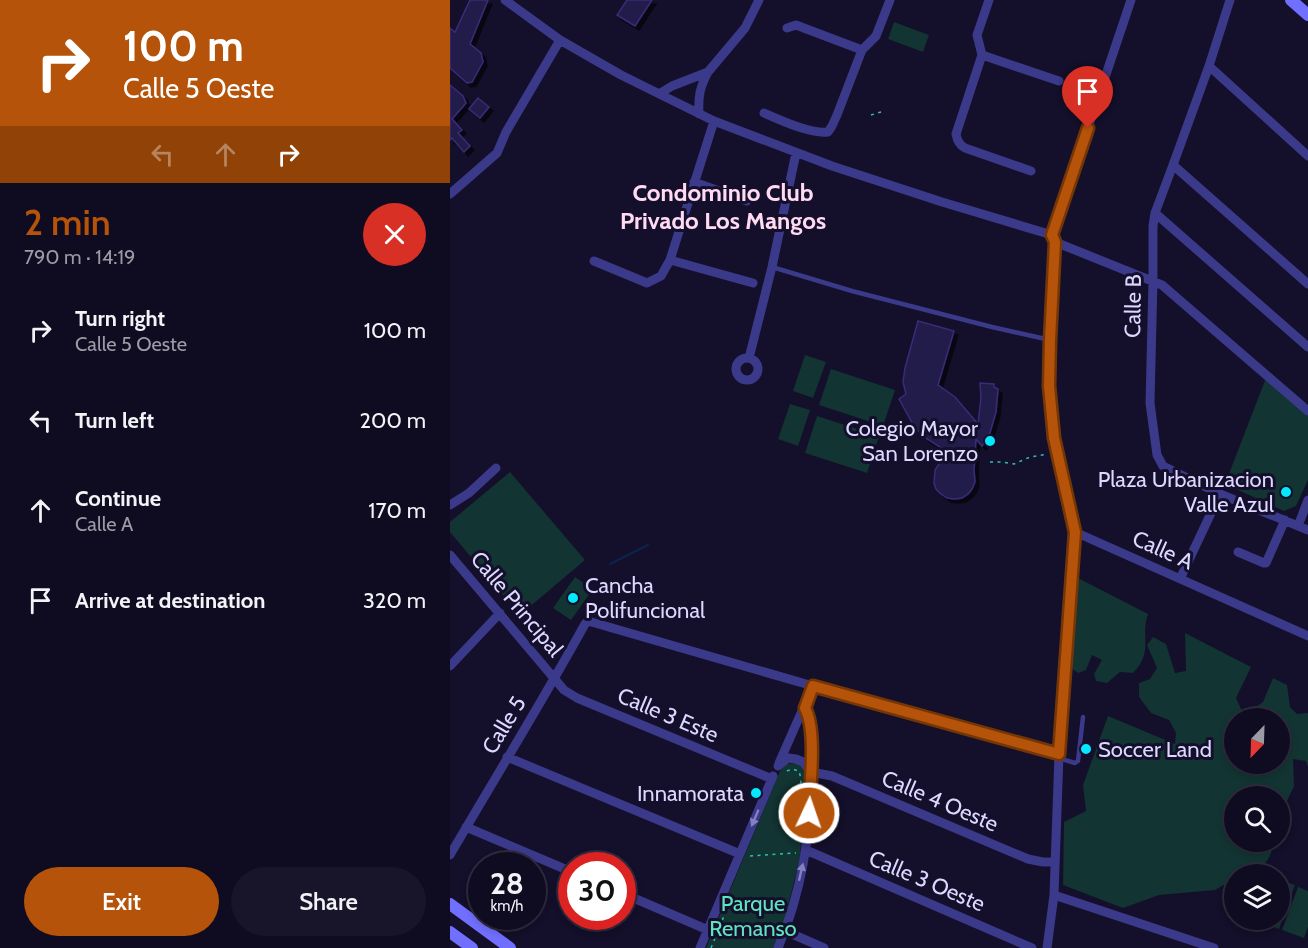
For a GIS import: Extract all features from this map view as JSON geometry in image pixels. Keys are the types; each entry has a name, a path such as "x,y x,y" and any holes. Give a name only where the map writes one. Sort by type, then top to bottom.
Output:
{"street":[{"path":"505,0 560,40 621,75 714,121 832,166 1054,238 1162,285 1308,411"},
{"path":"699,114 698,101 701,86 708,72 745,28 759,0"},
{"path":"764,113 820,133 828,132 837,115 862,50 876,36 890,0"},
{"path":"989,0 977,35 982,55 957,139 965,148 1031,171"},
{"path":"1047,948 1054,895 1059,756 1075,532 1054,438 1048,375 1054,238 1131,0"},
{"name":"Calle B","path":"1230,0 1209,66 1155,213 1150,403 1157,455 1163,466 1220,494 1308,530"},
{"path":"1291,0 1308,15"},
{"path":"787,28 796,26 862,50"},
{"path":"450,194 497,153 506,132 560,40"},
{"path":"982,55 1059,81"},
{"path":"1209,66 1308,156"},
{"path":"659,94 672,86 708,72"},
{"path":"594,261 648,283 661,276 670,260 714,121"},
{"path":"749,358 772,267 796,153"},
{"path":"1173,165 1308,284"},
{"path":"694,182 747,201"},
{"path":"1155,213 1308,347"},
{"path":"670,260 753,283"},
{"path":"450,505 469,493 496,468"},
{"path":"1180,579 1220,494"},
{"path":"1298,526 1308,500"},
{"path":"1238,552 1266,563 1285,520"},
{"name":"Calle A","path":"1075,532 1308,636"},
{"name":"Calle Principal","path":"450,555 555,679"},
{"path":"450,666 500,613"},
{"name":"Calle 5","path":"450,855 555,679 586,622 594,622 813,686"},
{"name":"Calle 3 Este","path":"555,679 564,690 577,698 772,779"},
{"path":"700,948 772,779 782,769 813,686 1059,756"},
{"path":"778,948 802,870 801,852 811,772 810,722 805,708"},
{"path":"507,757 740,855"},
{"name":"Calle 4 Oeste","path":"782,769 788,758 796,759 803,762 811,772 831,776 1028,859 1055,862"},
{"path":"466,827 558,866"},
{"name":"Calle 3 Oeste","path":"801,852 1032,948"},
{"path":"1054,895 1214,948"},
{"path":"636,899 708,930"},
{"path":"450,903 510,948"},
{"path":"785,931 824,948"},
{"path":"450,932 472,948"}],"lane":[{"path":"772,267 852,291 1050,340"},
{"path":"1059,756 1078,761 1083,717"}],"path":[{"path":"871,115 884,111"},
{"path":"990,462 1014,464 1030,457 1050,454"},
{"path":"782,769 799,771 801,779 797,842"},
{"path":"740,855 801,852"},
{"path":"796,858 801,852"},
{"path":"711,948 733,894"}],"green space":[{"path":"894,22 929,35 923,52 888,39"},
{"path":"805,355 826,362 813,398 793,391"},
{"path":"831,369 895,390 883,426 819,405"},
{"path":"1266,378 1308,416 1308,480 1296,506 1284,511 1225,484"},
{"path":"790,404 810,410 798,446 778,439"},
{"path":"817,416 879,436 867,473 805,453"},
{"path":"510,472 585,560 520,615 450,532 450,522"},
{"name":"Cancha Polifuncional","path":"575,577 593,589 571,620 553,608"},
{"path":"1078,578 1148,614 1145,651 1133,673 1120,672 1107,683 1096,681 1094,674 1102,660 1092,655 1086,670 1078,673 1070,667"},
{"path":"1185,633 1251,667 1236,698 1241,708 1224,708 1224,774 1290,774 1290,708 1254,708 1263,702 1273,678 1287,685 1290,707 1297,714 1308,713 1308,767 1306,761 1293,759 1294,786 1290,794 1290,786 1224,786 1224,852 1271,852 1264,864 1224,864 1224,885 1215,890 1159,895 1123,908 1063,885 1064,822 1086,811 1083,785 1108,716 1175,744 1176,733 1169,720 1151,713 1139,697 1139,683 1150,679 1157,668 1147,645 1153,637 1166,644 1175,673 1186,671"},
{"name":"Parque Remanso","path":"796,763 802,766 805,773 799,862 785,918 774,948 706,948 779,773 786,765"},
{"path":"1290,883 1295,885 1290,899"},
{"path":"1298,887 1308,891 1308,927 1304,938 1282,930 1290,930 1290,908"}],"building":[{"path":"470,0 488,0 470,44 481,53 483,62 472,82 467,83 450,68 450,28 455,32"},
{"path":"627,0 652,0 635,26 617,15"},
{"path":"450,85 463,96 466,103 452,119 462,130 458,133 470,146 464,152 452,138 450,140"},
{"path":"478,98 489,107 480,118 469,109"},
{"path":"918,321 954,331 938,385 955,397 978,424 980,383 994,384 994,387 998,389 996,412 989,436 982,446 976,439 975,482 968,494 962,498 947,498 936,489 935,470 951,454 924,437 914,426 899,399 906,394 903,382 905,368"}],"waterway":[{"path":"610,564 648,545"}],"place":[{"name":"Colegio Mayor San Lorenzo","path":"990,441"},
{"name":"Plaza Urbanizacion Valle Azul","path":"1286,492"},
{"name":"Cancha Polifuncional","path":"573,598"},
{"name":"Soccer Land","path":"1086,749"},
{"name":"Innamorata","path":"756,793"}],"district":[{"name":"Condominio Club Privado Los Mangos","path":"723,206"}],"route":[{"path":"809,813 812,766 810,722 805,708 813,686 1059,754 1075,532 1054,438 1048,375 1055,242 1052,235 1088,128"}]}
